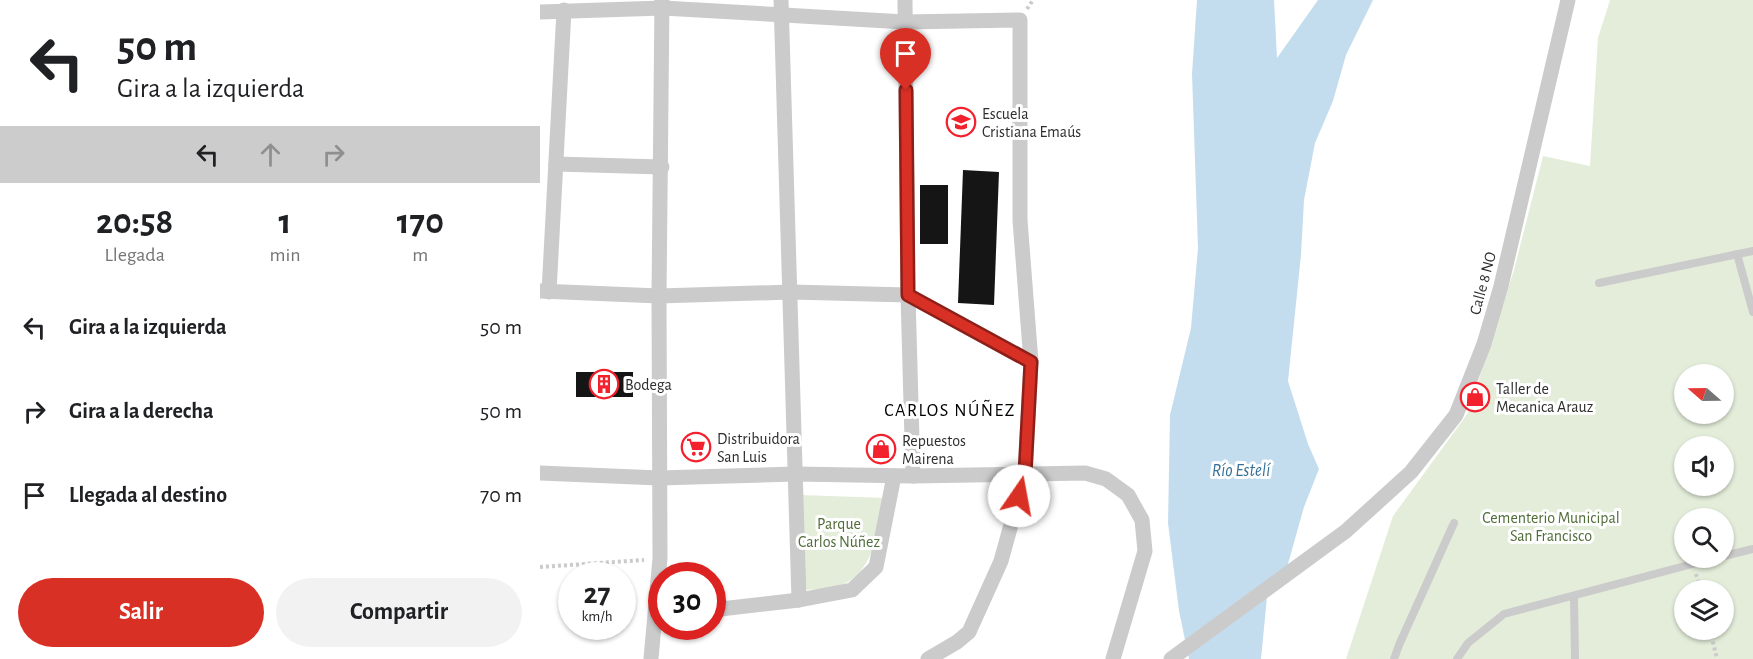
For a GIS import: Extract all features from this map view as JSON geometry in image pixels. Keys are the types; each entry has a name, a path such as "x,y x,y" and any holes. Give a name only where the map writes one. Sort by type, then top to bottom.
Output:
{"street":[{"path":"905,0 908,295 913,476"},
{"name":"Calle 8 NO","path":"1172,659 1346,531 1411,472 1456,414 1484,344 1501,286 1568,0"},
{"path":"660,562 659,296 662,4"},
{"path":"540,12 662,4 781,7 905,22 1020,20 1020,220 1031,362 1025,474 1001,561 969,632 928,659"},
{"path":"781,7 799,600"},
{"path":"564,10 556,164 545,291 659,296 791,292 908,295 1031,362"},
{"path":"556,164 662,167"},
{"path":"540,473 659,478 795,474 913,476 1085,473 1106,479 1128,495 1142,520 1145,551 1113,659"},
{"path":"726,608 799,600 852,590 876,567 894,476"},
{"path":"651,659 654,640"}],"lane":[{"path":"1599,283 1753,251"},
{"path":"1737,254 1753,312"},
{"path":"1394,659 1455,523"},
{"path":"1734,554 1753,549"},
{"path":"1457,659 1468,643 1504,614 1678,568"},
{"path":"1574,596 1575,659"}],"path":[{"path":"540,567 660,558"},
{"path":"1712,640 1717,659"}],"green space":[{"name":"Cementerio Municipal San Francisco","path":"1610,0 1753,0 1753,659 1346,659 1393,516 1468,413 1514,270 1543,156 1590,166 1598,38"},
{"name":"Parque Carlos Núñez","path":"800,495 887,498 872,552 857,575 846,583 830,589 805,590"}],"water":[{"name":"Río Estelí","path":"1197,0 1274,0 1277,58 1318,0 1373,0 1346,55 1333,101 1315,143 1304,200 1301,255 1288,381 1308,444 1319,469 1304,507 1286,571 1267,597 1261,659 1189,659 1179,611 1168,523 1170,415 1191,328 1198,248 1192,74"}],"building":[{"path":"963,170 999,172 994,305 958,303"},
{"path":"920,185 948,185 948,244 920,244"},
{"name":"Bodega","path":"576,372 633,372 633,397 576,397"}],"place":[{"name":"Escuela Cristiana Emaús","path":"961,122"},
{"name":"Bodega","path":"604,384"},
{"name":"Taller de Mecanica Arauz","path":"1475,397"},
{"name":"Distribuidora San Luis","path":"696,447"},
{"name":"Repuestos Mairena","path":"881,449"}],"district":[{"name":"CARLOS NÚÑEZ","path":"950,410"}],"route":[{"path":"906,90 908,295 1031,362 1025,474 1019,496"}]}
